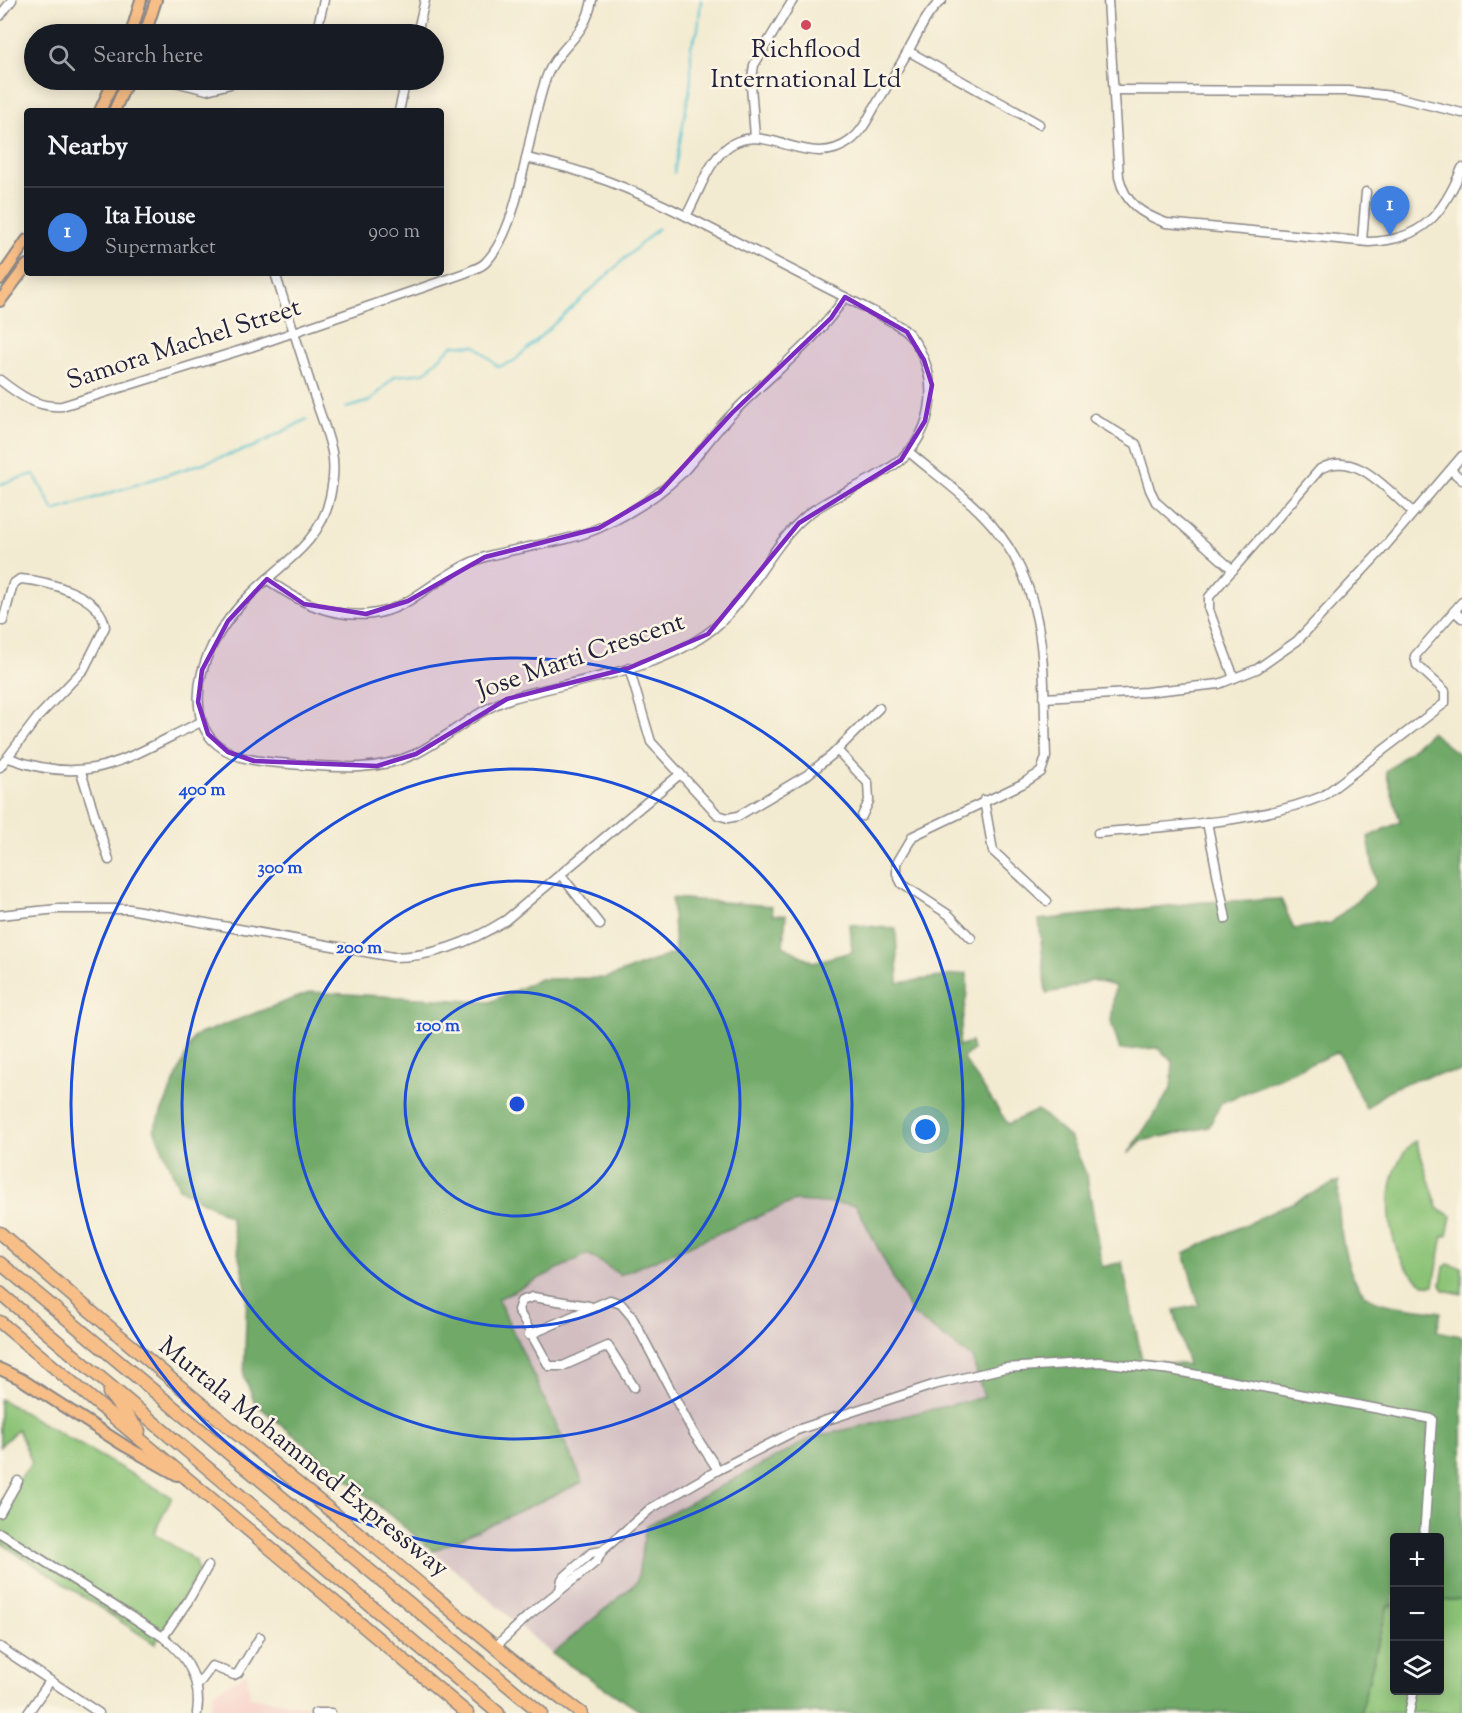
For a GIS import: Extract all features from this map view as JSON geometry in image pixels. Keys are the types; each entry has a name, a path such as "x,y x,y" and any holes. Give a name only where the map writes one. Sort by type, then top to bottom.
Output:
{"highway":[{"name":"Murtala Mohammed Expressway","path":"0,1233 108,1328 434,1595 494,1648 580,1713"},
{"name":"Murtala Mohammed Expressway","path":"0,1263 541,1713"},
{"path":"0,1293 498,1713"},
{"path":"0,1322 467,1713"},
{"path":"93,1373 153,1450"}],"main road":[{"path":"134,24 141,0"},
{"path":"148,24 156,0"},
{"path":"101,108 109,90"},
{"path":"115,108 123,90"},
{"path":"0,279 24,244"},
{"path":"0,301 24,269"},
{"path":"0,1370 21,1379 124,1446 191,1482"}],"street":[{"path":"0,16 12,0"},
{"path":"318,24 324,0"},
{"path":"419,24 425,0"},
{"name":"Samora Machel Street","path":"0,380 24,398 48,407 62,406 294,332 483,265 503,237 549,71 583,28 589,18 592,0"},
{"path":"755,137 751,85 754,65 793,0"},
{"path":"686,216 719,155 736,143 755,137 821,153 844,146 853,139 866,122 925,19 942,0"},
{"path":"1108,0 1122,189 1134,207 1146,215 1166,223 1362,241 1386,241 1401,237 1429,221 1449,199 1462,168"},
{"path":"908,51 1039,124"},
{"path":"400,108 404,90"},
{"path":"1114,90 1369,93 1462,112"},
{"name":"Jose Marti Crescent","path":"201,722 220,747 254,761 343,768 377,766 416,754 487,708 507,699 629,668 674,652 708,634 805,518 840,494 887,470 909,452 918,438 930,407 932,385 916,343 901,327 631,188 593,174 526,158"},
{"path":"1362,241 1366,192"},
{"path":"9,758 52,770 81,772 109,765 201,722 199,687 202,670 211,649 242,604 299,552 314,534 328,507 333,476 332,450 276,276"},
{"path":"267,579 304,604 320,609 366,614 385,611 408,601 445,576 485,557 566,540 599,528 643,505 683,471 732,413 818,335 845,297"},
{"path":"1094,418 1136,444 1156,502 1233,570"},
{"path":"909,452 989,521 1022,569 1034,601 1040,635 1046,757 1041,772 1022,784 984,800 913,836 905,846 896,869 902,884 949,915 971,938"},
{"path":"1044,698 1146,692 1219,684 1257,669 1297,641 1381,551 1462,456"},
{"path":"1234,678 1208,604 1209,597 1320,469 1334,463 1352,464 1359,467 1413,512"},
{"path":"1451,470 1462,480"},
{"path":"0,767 38,717 84,669 105,627 100,611 76,594 55,584 20,579 14,584 3,621"},
{"path":"1098,833 1207,822 1301,805 1323,796 1381,750 1440,708 1447,697 1445,691 1418,665 1415,656 1462,602"},
{"path":"1454,612 1462,618"},
{"path":"629,668 649,739 679,775 718,815 731,818 807,775 837,750 879,708"},
{"path":"837,750 868,783 869,801 862,816"},
{"path":"81,772 109,860"},
{"path":"0,915 58,909 129,909 393,957 421,956 448,949 495,927 561,875 679,775"},
{"path":"984,800 993,852 1047,901"},
{"path":"1207,822 1226,919"},
{"path":"561,875 600,925"},
{"path":"592,1307 527,1297 519,1304 518,1310 545,1362 552,1367 563,1365 606,1346 610,1347 633,1387"},
{"path":"529,1335 610,1300 621,1304 627,1309 693,1432 718,1470"},
{"path":"494,1648 560,1590 562,1579 591,1553 602,1551 650,1509 718,1470 797,1430 933,1385 1005,1368 1099,1362 1171,1370 1432,1419 1424,1533"},
{"path":"0,1513 18,1481"},
{"path":"0,1533 163,1637 184,1656 196,1686 197,1713"},
{"path":"163,1637 188,1601 208,1566"},
{"path":"196,1686 212,1666 234,1675 238,1672 260,1636"},
{"path":"0,1647 99,1713"},
{"path":"28,1713 50,1681"},
{"path":"1409,1713 1413,1695"},
{"path":"315,1713 332,1713"}],"highlighted area":[{"path":"845,297 907,332 924,360 932,385 925,421 901,460 799,523 708,634 629,668 507,699 416,754 377,766 254,761 228,752 208,734 198,702 202,670 228,621 267,579 304,604 366,614 408,601 485,557 599,528 660,492 732,413 831,318"}],"shaded area":[{"path":"795,1201 856,1204 911,1313 972,1358 984,1397 814,1437 647,1526 637,1582 552,1654 433,1551 583,1482 497,1299 588,1254 620,1275"},
{"path":"247,1673 250,1697 313,1707 311,1713 210,1713 213,1693"}],"green space":[{"path":"1431,732 1462,757 1462,1072 1410,1081 1387,1092 1366,1109 1338,1052 1221,1103 1209,1127 1141,1141 1128,1154 1171,1089 1173,1062 1158,1048 1120,1050 1111,1022 1115,986 1092,980 1064,990 1046,993 1039,920 1203,902 1281,899 1294,929 1331,923 1376,884 1368,837 1400,822 1386,772"},
{"path":"672,898 771,906 773,915 786,915 783,946 813,962 852,952 850,924 896,929 898,983 967,973 967,993 958,1046 971,1042 973,1050 963,1058 1008,1124 1038,1110 1071,1139 1087,1176 1102,1267 1122,1262 1142,1359 1188,1365 1174,1310 1199,1305 1184,1253 1339,1181 1339,1210 1344,1245 1348,1263 1362,1291 1372,1299 1388,1304 1441,1312 1437,1331 1462,1336 1462,1599 1444,1601 1444,1533 1390,1533 1390,1606 1388,1606 1360,1713 643,1713 552,1654 637,1582 646,1526 814,1437 984,1397 972,1358 911,1313 856,1205 795,1201 620,1275 588,1254 498,1299 583,1482 433,1551 255,1403 244,1376 247,1292 230,1217 179,1188 154,1129 194,1036 311,992 490,1002 540,979 606,978 675,953"},
{"path":"1416,1140 1438,1208 1451,1216 1447,1236 1443,1235 1434,1285 1426,1285 1403,1263 1391,1228 1391,1187 1396,1168 1404,1152"},
{"path":"1448,1264 1462,1267 1462,1294 1444,1290 1441,1284 1444,1267"},
{"path":"0,1399 172,1497 154,1533 196,1561 198,1574 155,1644 0,1542 0,1503 32,1463 18,1429 0,1446"},
{"path":"1462,1599 1462,1713 1360,1713 1388,1606 1390,1606 1390,1695 1444,1695 1444,1601"}],"waterway":[{"path":"674,173 691,82 691,46 698,30 701,0"},
{"path":"346,408 370,401 395,376 424,373 453,345 476,346 498,367 514,361 658,228"},
{"path":"0,484 34,474 54,511 253,447 307,419"}],"place":[{"name":"Richflood International Ltd","path":"806,25"},
{"name":"Ita House","path":"1390,236"}]}
